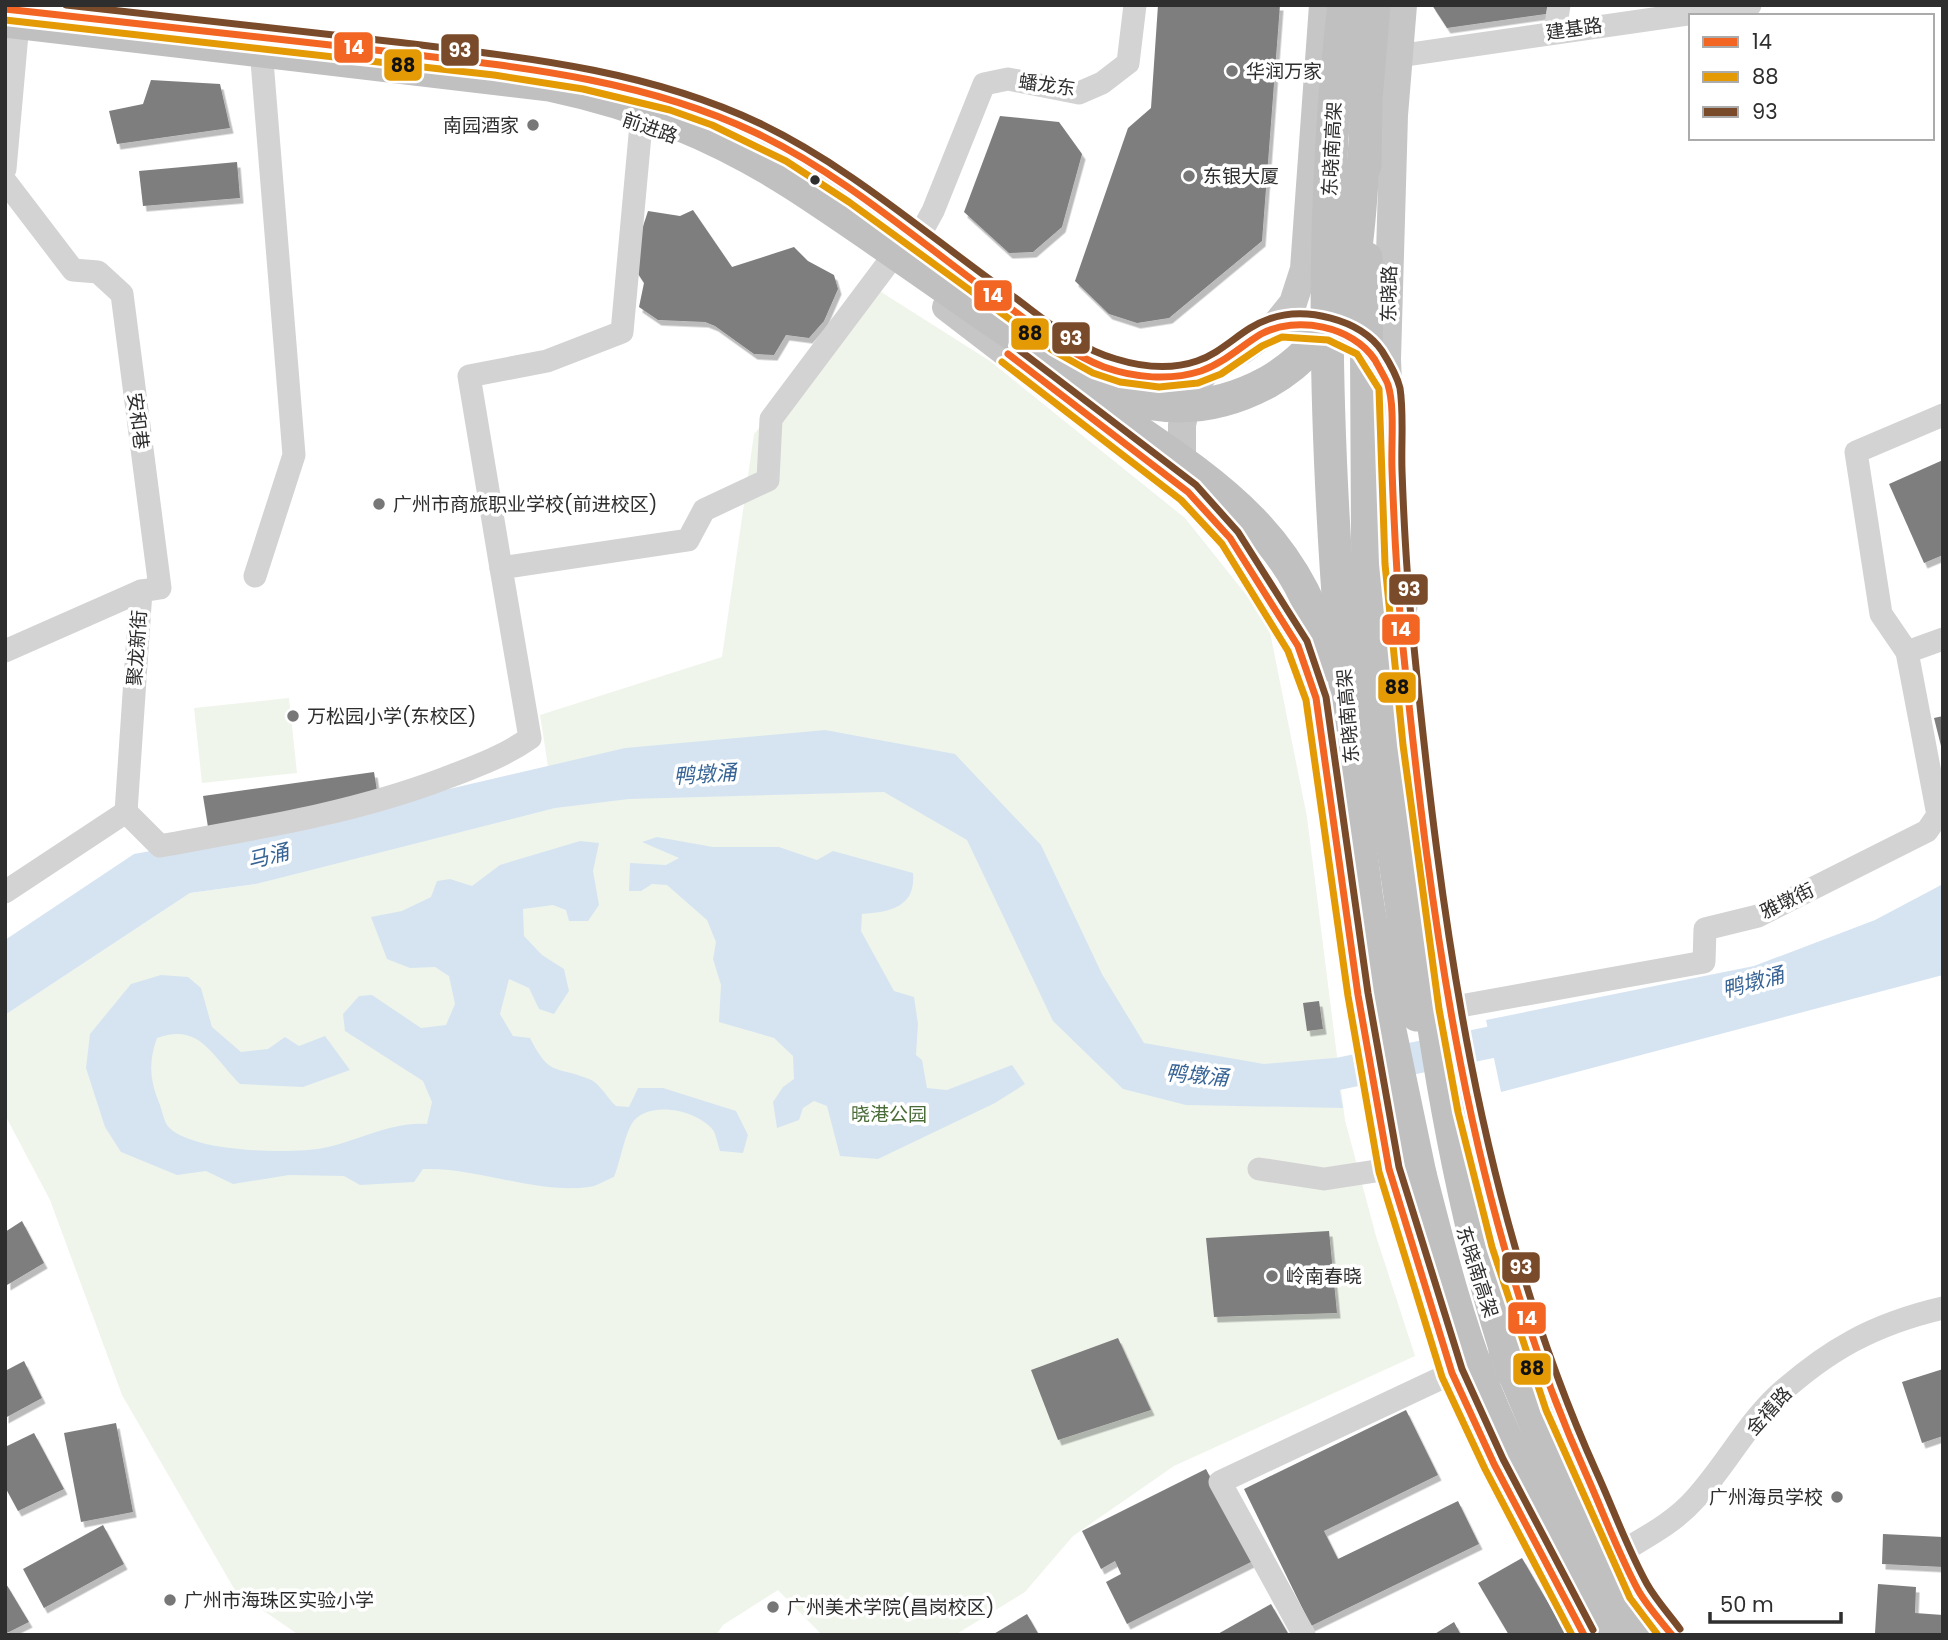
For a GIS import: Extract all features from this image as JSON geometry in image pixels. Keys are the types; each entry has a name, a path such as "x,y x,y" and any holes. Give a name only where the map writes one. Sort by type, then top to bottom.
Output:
{"highway":[{"name":"东晓南高架","path":"1345,5 1330,161 1328,383 1336,566 1367,900 1376,1029 1405,1172 1451,1287 1481,1378 1590,1631"},
{"name":"东晓南高架","path":"1374,5 1365,143 1366,579 1371,662 1402,923 1442,1149 1472,1259 1513,1373 1554,1468 1635,1635"},
{"path":"8,24 407,66 550,85 603,96 688,127 744,154 1071,372 1126,398 1183,406 1222,402 1240,396 1293,366 1336,314 1344,297 1353,262 1365,143"},
{"path":"953,293 1117,417 1216,486 1270,539 1299,583 1319,628 1332,681 1361,855"},
{"path":"1401,607 1387,639 1410,842 1457,1165 1478,1259 1513,1373"},
{"path":"1554,1468 1602,1579 1618,1635"}],"main road":[{"path":"1323,5 1304,269 1293,303 1272,329 1241,351 1209,368 1188,398 1182,425 1182,474 1188,492 1230,538 1288,586 1317,594 1348,591 1373,583 1395,563"},
{"name":"东晓路","path":"1403,5 1398,56 1389,386 1395,563 1413,744 1450,1015 1468,1109 1499,1233 1537,1353 1556,1407 1660,1635"},
{"name":"前进路","path":"8,24 384,64 581,78 635,89 715,115 796,155 918,238 1046,332 1100,365 1128,373 1161,377 1183,376 1209,368"},
{"name":"前进路","path":"8,24 262,61 341,59"},
{"name":"前进路","path":"384,64 641,124 713,151 744,166 888,263 1188,492"},
{"path":"1272,329 1294,325 1311,327 1358,340 1377,363 1389,386"},
{"path":"1230,538 1297,646 1316,698 1376,1029"},
{"path":"1405,1172 1452,1373 1494,1464 1590,1631"},
{"path":"1640,1594 1672,1635"}],"street":[{"name":"蟠龙东","path":"918,238 933,211 984,84 1008,79 1079,93 1102,83 1128,63 1135,5"},
{"path":"1345,5 1362,9 1382,5"},
{"path":"1555,32 1559,5"},
{"name":"建基路","path":"1398,56 1750,5"},
{"path":"5,169 8,24"},
{"path":"1313,126 1357,79 1398,56"},
{"path":"255,576 294,455 262,61"},
{"path":"5,892 126,812 160,846 340,813 388,800 505,756 530,738 469,376 547,361 622,332 641,124"},
{"name":"安和巷","path":"5,181 72,270 99,272 122,294 160,588 141,591"},
{"path":"501,568 688,540 704,510 768,480 771,419 888,263"},
{"path":"1943,415 1856,452 1881,614 1907,652 1943,639"},
{"name":"聚龙新街","path":"5,651 141,591 126,812"},
{"name":"雅墩街","path":"1450,1015 1704,962 1705,929 1758,916 1927,831 1938,815 1907,652"},
{"path":"1259,1169 1324,1179 1405,1172"},
{"name":"金禧路","path":"1621,1552 1662,1527 1693,1501 1773,1400 1811,1369 1868,1330 1943,1308"},
{"path":"1304,1635 1220,1482 1452,1373"},
{"path":"1590,1631 1640,1594"}],"green space":[{"name":"晓港公园","path":"878,290 990,361 1185,518 1268,622 1307,817 1345,1120 1376,1236 1415,1356 1174,1466 1073,1536 1025,1592 955,1635 822,1635 778,1590 723,1625 716,1635 299,1635 236,1592 122,1395 50,1200 5,1115 5,1015 190,893 256,884 383,849 551,786 540,715 722,657 754,434"},
{"path":"289,698 297,773 202,783 194,708"}],"water":[{"name":"马涌","path":"825,730 955,754 1041,845 1102,974 1144,1043 1264,1064 1334,1058 1343,1108 1186,1105 1123,1089 1053,1021 967,840 884,792 629,799 555,808 256,884 190,893 5,1015 5,940 134,854 308,822 625,748"},
{"path":"657,837 713,847 779,847 817,860 833,851 913,873 913,884 906,900 900,906 883,912 862,914 861,931 894,991 914,997 918,1024 916,1055 922,1060 927,1088 947,1090 1012,1065 1025,1084 995,1103 878,1159 840,1156 827,1106 814,1101 803,1108 799,1120 777,1128 773,1102 783,1087 794,1079 793,1056 774,1038 719,1022 721,985 713,959 716,942 707,920 667,885 652,884 641,891 629,891 630,863 666,865 679,858 642,842"},
{"path":"580,841 599,843 593,871 599,905 588,921 569,921 566,910 553,905 523,909 524,936 542,955 564,969 569,991 554,1014 539,1009 529,988 509,979 500,1014 513,1036 530,1038 548,1064 593,1081 616,1106 629,1107 638,1088 663,1088 736,1111 748,1135 743,1153 720,1151 713,1130 695,1117 684,1112 659,1110 647,1112 631,1125 614,1177 589,1187 547,1187 444,1169 423,1169 414,1182 360,1185 344,1176 289,1175 233,1184 206,1171 177,1175 121,1152 105,1127 86,1068 90,1034 131,984 161,975 188,977 201,988 212,1027 241,1052 268,1049 285,1037 299,1046 325,1036 350,1070 303,1087 240,1084 213,1053 195,1038 172,1034 157,1038 151,1064 154,1088 167,1125 178,1134 217,1146 288,1151 323,1148 388,1128 427,1124 432,1102 423,1081 345,1031 343,1014 359,996 372,995 421,1028 446,1025 455,1004 449,976 435,967 410,968 387,959 371,917 402,911 431,897 437,881 450,879 472,886 500,865"},
{"path":"1943,884 1943,975 1501,1092 1486,1020 1754,966 1875,920"}],"building":[{"name":"东银大厦","path":"1158,5 1280,5 1262,241 1169,318 1137,323 1109,314 1075,281 1128,128 1151,108"},
{"path":"1432,5 1548,5 1546,14 1447,28"},
{"path":"151,80 220,84 230,128 117,144 109,111 143,104"},
{"path":"1000,116 1059,122 1082,154 1062,227 1033,252 1009,253 964,212"},
{"path":"237,162 240,198 143,206 139,171"},
{"path":"693,210 732,267 794,247 808,261 834,275 838,289 824,321 809,338 786,335 774,355 754,354 715,326 705,322 658,320 639,307 644,283 631,263 648,211 680,216"},
{"path":"1943,460 1943,555 1924,563 1889,484"},
{"path":"1943,716 1943,750 1942,750 1934,718"},
{"path":"374,772 378,797 208,827 203,796"},
{"path":"1319,1001 1323,1029 1307,1031 1303,1003"},
{"path":"22,1221 44,1263 7,1285 5,1232"},
{"name":"岭南春晓","path":"1329,1231 1337,1313 1214,1317 1206,1238"},
{"path":"1118,1338 1151,1410 1058,1440 1031,1370"},
{"path":"24,1361 42,1398 5,1418 5,1371"},
{"path":"1943,1369 1943,1436 1922,1443 1902,1382"},
{"path":"1406,1410 1438,1475 1324,1531 1338,1559 1458,1501 1479,1544 1311,1626 1244,1489"},
{"path":"116,1423 133,1512 81,1522 64,1433"},
{"path":"34,1433 64,1489 18,1511 5,1487 5,1447"},
{"path":"1206,1469 1253,1561 1127,1624 1106,1582 1121,1574 1115,1561 1101,1569 1082,1531"},
{"path":"103,1525 124,1564 44,1608 23,1569"},
{"path":"1883,1534 1943,1537 1943,1567 1882,1564"},
{"path":"1522,1558 1567,1635 1509,1635 1478,1583"},
{"path":"5,1582 29,1622 5,1634"},
{"path":"1878,1584 1916,1587 1915,1613 1943,1615 1943,1635 1875,1633"},
{"path":"1271,1604 1289,1635 1216,1635"},
{"path":"1027,1614 1039,1635 992,1635"},
{"path":"1454,1622 1461,1635 1433,1635"}],"waterway":[{"name":"鸭墩涌","path":"1294,1083 1531,1034"}],"transit line":[{"name":"93","path":"66,5 489,53 581,68 672,90 759,123 826,160 1060,331 1087,348 1126,362 1146,366 1187,364 1216,352 1259,323 1283,315 1331,318 1346,323 1372,340 1382,351 1400,388 1406,554 1424,744 1452,956 1471,1062 1494,1166 1522,1270 1555,1371 1633,1556 1651,1590 1680,1629"},
{"name":"14","path":"5,9 478,62 572,76 665,98 710,113 787,149 849,188 1049,336 1090,361 1116,371 1152,377 1201,371 1217,364 1261,334 1290,325 1323,327 1353,339 1365,348 1382,372 1390,394 1397,575 1413,745 1442,958 1484,1169 1512,1272 1545,1374 1631,1576 1645,1602 1672,1635"},
{"name":"88","path":"5,20 494,75 583,89 670,110 712,125 786,161 849,202 1052,350 1093,373 1120,382 1159,387 1198,383 1221,374 1262,346 1282,337 1328,340 1357,354 1379,389 1385,564 1403,745 1439,1009 1458,1112 1492,1247 1546,1410 1630,1598 1658,1635"},
{"name":"93","path":"1014,346 1196,485 1238,532 1307,641 1326,697 1368,993 1399,1167 1462,1369 1503,1459 1593,1630"},
{"name":"14","path":"1008,354 1188,492 1230,538 1298,646 1316,698 1358,995 1389,1169 1452,1373 1494,1464 1584,1635"},
{"name":"88","path":"1002,362 1181,500 1222,544 1288,651 1306,700 1348,996 1379,1172 1442,1377 1485,1469 1572,1635"}],"place":[{"name":"华润万家","path":"1232,71"},
{"name":"南园酒家","path":"533,125"},
{"name":"东银大厦","path":"1189,176"},
{"name":"广州市商旅职业学校(前进校区)","path":"379,504"},
{"name":"万松园小学(东校区)","path":"293,716"},
{"name":"岭南春晓","path":"1272,1276"},
{"name":"广州海员学校","path":"1837,1497"},
{"name":"广州市海珠区实验小学","path":"170,1600"},
{"name":"广州美术学院(昌岗校区)","path":"773,1607"}]}
